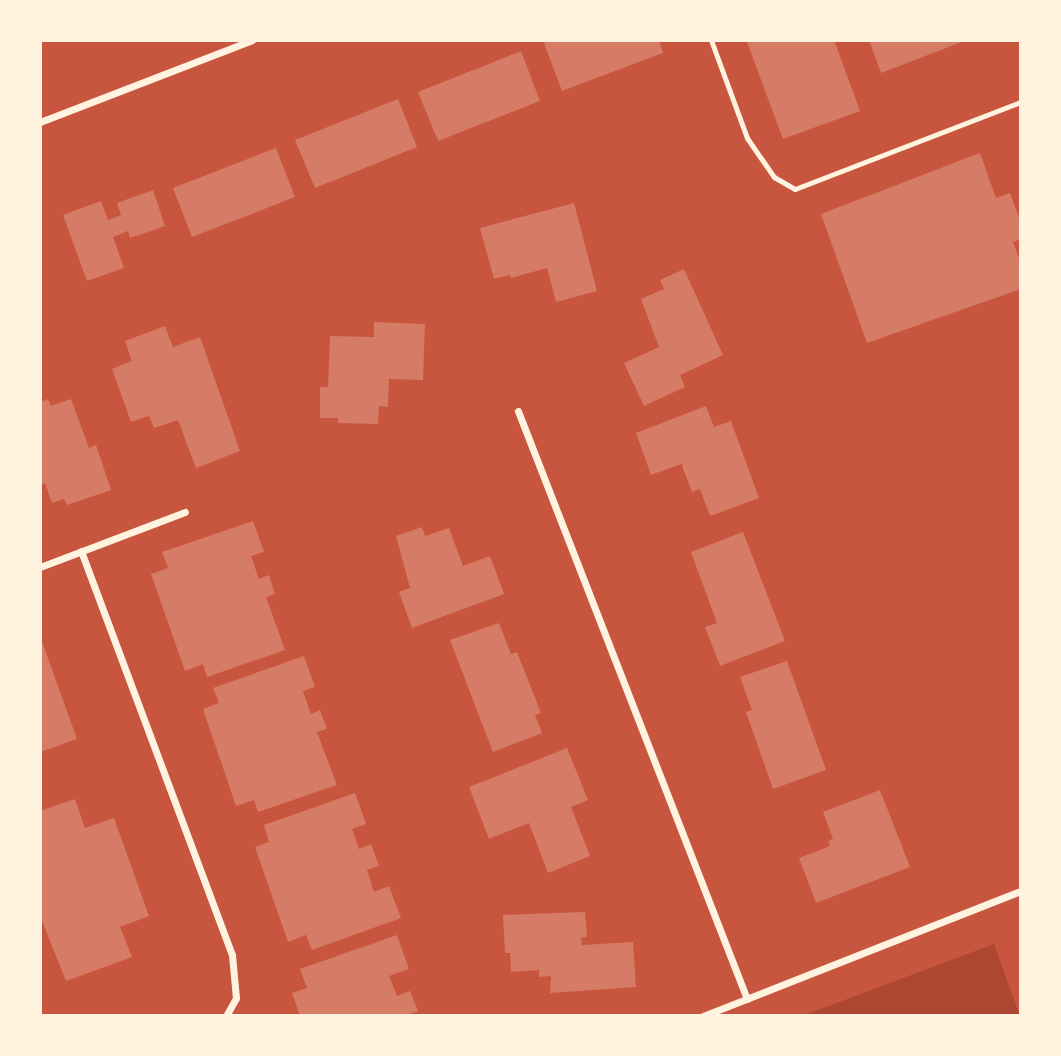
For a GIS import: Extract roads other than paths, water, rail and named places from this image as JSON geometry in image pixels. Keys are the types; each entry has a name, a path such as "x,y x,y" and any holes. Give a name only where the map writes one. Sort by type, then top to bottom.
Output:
{"street":[{"path":"40,122 252,40"},
{"path":"518,411 747,999"},
{"path":"40,566 184,512"},
{"path":"81,551 232,955 236,998 226,1016"},
{"path":"703,1016 1021,891"}],"lane":[{"path":"711,40 747,138 774,177 795,189 1021,102"}]}
